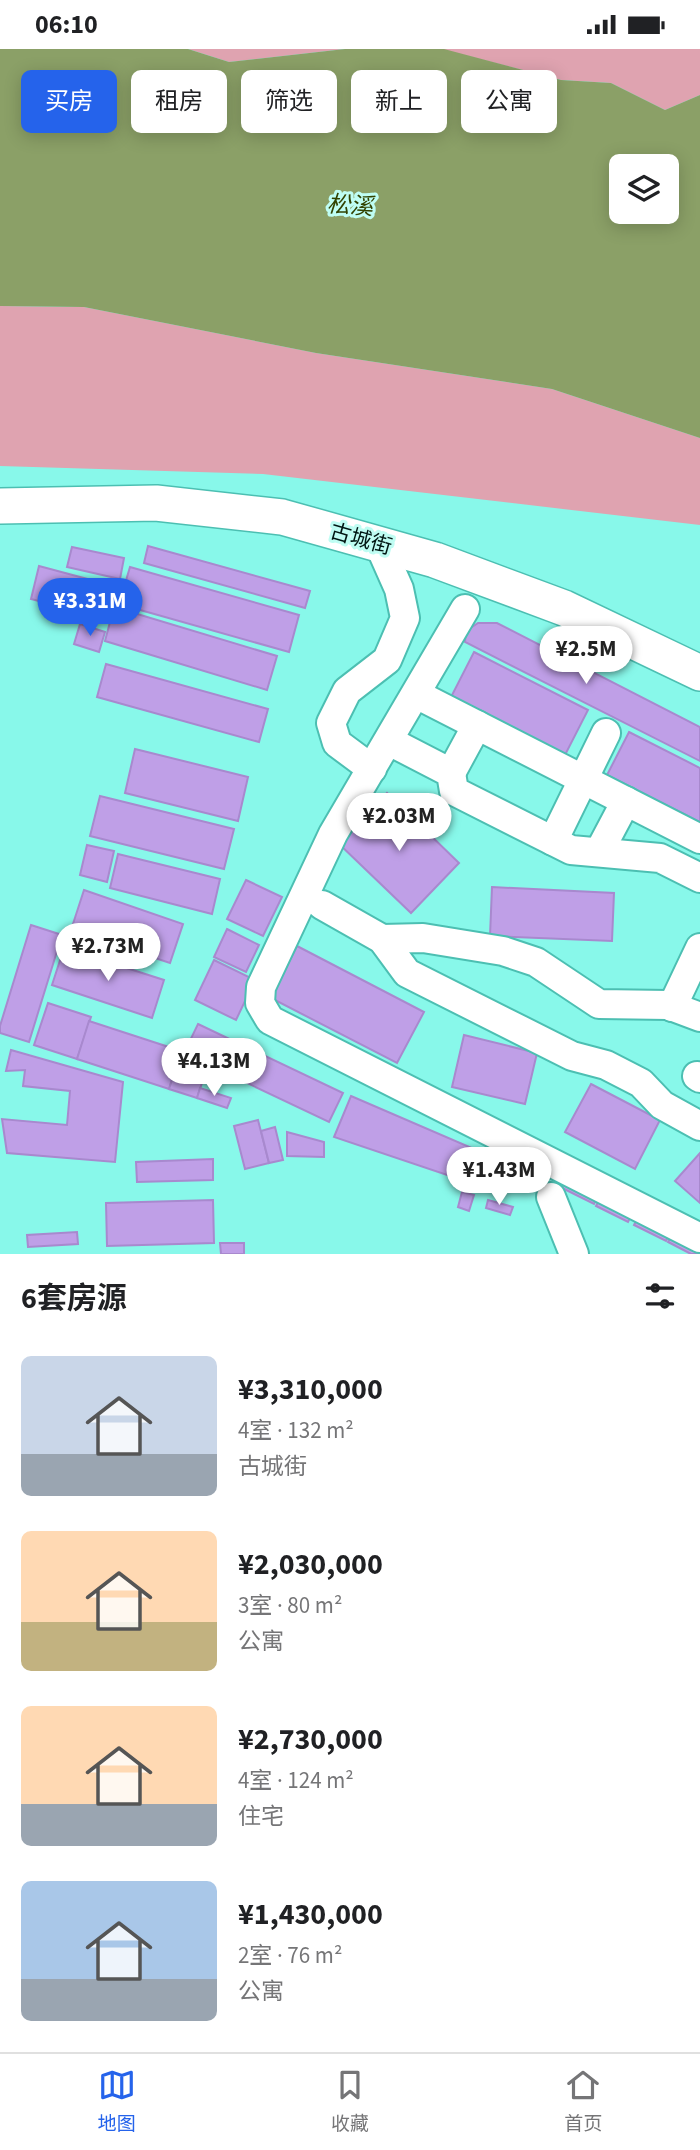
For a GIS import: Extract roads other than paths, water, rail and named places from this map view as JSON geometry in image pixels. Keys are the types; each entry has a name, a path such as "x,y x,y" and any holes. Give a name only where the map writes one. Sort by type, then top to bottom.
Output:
{"main road":[{"name":"古城街","path":"0,484 160,481 286,494 439,538 568,585 700,649"},
{"name":"古城街","path":"0,506 156,503 282,517 435,560 564,608 700,673"}],"street":[{"path":"372,769 337,743 331,723 347,691 387,660 405,618 399,589 379,544"},
{"path":"465,610 333,834 261,987 260,1003 270,1020 700,1238"},
{"path":"416,694 693,835 671,863"},
{"path":"477,725 451,773 454,791 570,850 660,858 700,878"},
{"path":"553,841 606,733"},
{"path":"389,741 451,773"},
{"path":"599,852 626,801"},
{"path":"319,863 322,905"},
{"path":"288,929 322,905"},
{"path":"322,905 382,939 407,973 572,1056 606,1065 641,1083 662,1105 700,1126"},
{"path":"382,939 423,938 503,951 536,962 599,1004 672,1007 700,1017"},
{"path":"672,1007 700,948"},
{"path":"551,1196 574,1254"}],"water":[{"name":"松溪","path":"0,49 188,49 229,62 345,49 444,49 523,70 461,70 461,133 557,133 557,79 611,83 665,110 700,95 700,438 552,389 316,353 84,307 0,306"}]}
